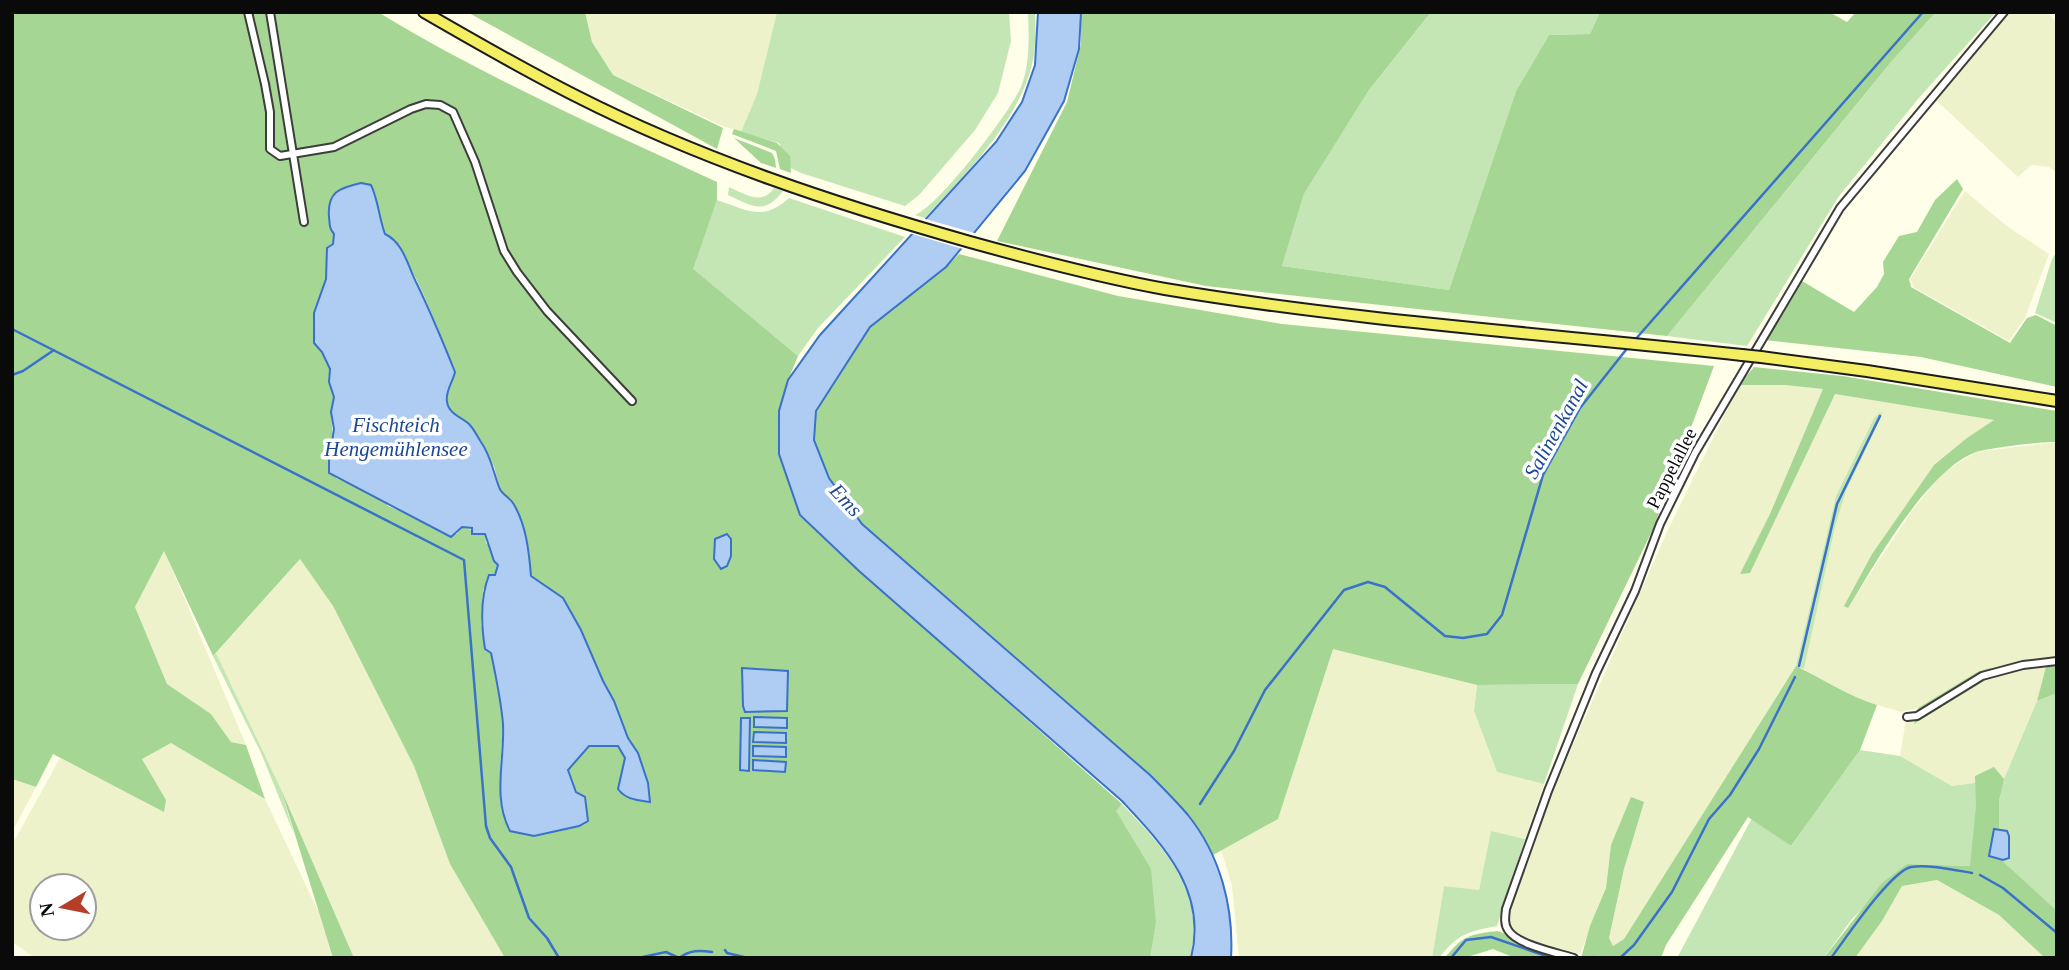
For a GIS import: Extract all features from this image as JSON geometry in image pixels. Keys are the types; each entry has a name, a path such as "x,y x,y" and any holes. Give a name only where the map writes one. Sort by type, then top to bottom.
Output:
{"main road":[{"path":"424,12 576,96 658,134 769,178 915,227 1033,260 1111,278 1236,300 1338,314 1760,357 2057,401"}],"street":[{"path":"248,12 270,112 270,149 280,156 334,147 426,104 440,105 453,112 475,162 510,262 547,311 632,401"},
{"path":"271,12 304,222"},
{"name":"Pappelallee","path":"1574,958 1546,950 1511,934 1506,928 1506,909 1572,732 1596,673 1635,591 1660,524 1695,453 1840,208 2004,12"},
{"path":"1907,717 1917,716 1982,676 2023,665 2057,661"}],"green space":[{"path":"12,12 378,12 503,81 717,182 717,200 693,269 798,356 788,380 800,515 859,571 1122,804 1116,811 1151,869 1156,923 1150,957 505,958 450,864 414,766 333,606 300,559 213,656 164,551 135,607 167,684 211,714 231,742 246,745 265,799 171,743 142,759 166,800 164,812 53,754 36,787 12,779","holes":["371,185 376,195 377,211 385,235 394,243 414,275 455,371 449,385 447,401 452,413 469,424 494,466 500,490 512,502 521,520 529,550 531,576 563,598 581,630 603,682 614,700 628,738 638,753 650,801 628,797 618,789 625,758 618,745 589,746 568,770 577,792 585,797 579,826 534,836 510,830 501,807 503,726 500,702 491,653 481,625 483,590 498,571 485,534 462,527 457,534 388,506 384,500 336,478 331,412 334,397 329,382 330,369 314,343 314,313 326,279 327,248 333,244 334,234","753,761 785,762 785,771 753,770"]},
{"path":"467,12 585,12 592,42 613,75 723,128 717,149"},
{"path":"585,12 777,12 757,94 741,132 613,75 592,42"},
{"path":"777,12 1009,12 1011,41 998,93 975,130 919,195 905,206 801,173 791,168 779,143 741,132 757,94"},
{"path":"1028,12 1035,12 1033,57 1022,93 1011,113 971,168 925,218 915,215 926,208 956,177 989,136 1021,87 1029,40"},
{"path":"1081,12 1431,12 1369,90 1304,194 1282,266 1449,290 1516,91 1549,35 1590,34 1600,12 1829,12 1847,22 1856,12 1936,12 1891,62 1667,336 1206,286 997,241 1067,102 1081,44"},
{"path":"1431,12 1600,12 1590,34 1549,35 1516,91 1449,290 1282,266 1304,194 1369,90"},
{"path":"1936,12 1996,12 1918,99 1839,196 1747,346 1667,336 1891,62"},
{"path":"2009,12 2047,12 2057,23 2057,173 2049,167 2031,165 2018,177 1935,99"},
{"path":"734,129 777,143 790,156 791,173 780,169 776,151 732,134"},
{"path":"734,138 772,153 776,168 761,163"},
{"path":"1957,179 1963,189 1909,279 1911,287 2010,343 2027,318 2036,315 2057,326 2057,387 1921,357 1765,340 1802,281 1854,312 1877,287 1884,274 1883,262 1899,236 1917,232 1935,200"},
{"path":"729,187 753,197 764,196 774,188 783,191 770,204 757,206 728,195"},
{"path":"1965,191 2008,227 2049,254 2025,318 2009,341 1913,287 1911,278"},
{"path":"789,198 905,237 818,328 798,356 692,269 717,200 746,210 763,212"},
{"path":"2057,251 2057,323 2035,313"},
{"path":"959,254 1118,296 1282,324 1714,366 1653,529 1578,684 1477,685 1333,649 1278,819 1213,855 1187,814 1150,775 862,524 829,478 814,440 816,411 870,327"},
{"path":"1754,367 1842,376 2057,411 2057,442 1982,450 1958,462 1939,478 1904,520 1848,608 1844,606 1872,554 1934,465 1994,420 1835,394 1750,573 1740,574 1770,514 1823,389 1785,385 1739,385"},
{"path":"1739,385 1785,385 1824,389 1835,394 1995,420 1934,465 1872,554 1845,605 1847,608 1912,511 1942,473 1976,452 2057,442 2057,658 1979,671 1918,708 1901,712 1854,698 1804,669 1835,527 1846,491 1879,413 1874,418 1836,496 1796,666 1624,939 1613,946 1609,938 1624,869 1643,803 1611,845 1606,888 1580,954 1522,938 1512,930 1508,917 1553,790 1667,532"},
{"path":"1882,413 1881,417 1846,491 1835,527 1804,669 1796,666 1836,496 1874,418"},
{"path":"164,550 246,745 231,742 211,714 167,684 135,607"},
{"path":"300,559 333,606 414,766 450,864 505,958 354,958 281,789 216,653"},
{"path":"1333,648 1477,685 1474,711 1497,772 1544,784 1525,839 1491,832 1479,890 1444,886 1432,958 1239,958 1232,885 1221,850 1278,819"},
{"path":"216,653 281,789 294,834 261,753 213,656"},
{"path":"2057,661 2057,693 2037,701 2047,663"},
{"path":"2047,663 2037,701 2004,779 1952,786 1900,756 1906,720 1989,675"},
{"path":"1796,666 1877,705 1860,750 1791,846 1748,817 1666,945 1661,958 1581,958 1590,926 1606,888 1611,845 1631,797 1644,802 1624,869 1609,938 1613,946 1624,939"},
{"path":"1991,668 1989,678 1914,724 1918,708 1979,671"},
{"path":"1578,684 1544,784 1497,772 1474,711 1477,685"},
{"path":"2057,693 2057,927 1970,866 1907,864 1851,920 1824,958 1678,956 1752,818 1791,846 1860,750 1900,756 1952,786 2004,779 2037,701"},
{"path":"171,743 265,799 319,913 333,958 35,958 12,942 12,845 60,758 164,811 166,800 142,759"},
{"path":"1994,767 2004,779 1999,800 1999,858 2057,911 2057,958 2045,958 1999,915 1937,880 1902,886 1882,921 1855,958 1824,958 1882,883 1907,864 1970,866 1976,806 1975,776"},
{"path":"12,779 36,787 12,832"},
{"path":"281,789 354,958 333,958"},
{"path":"1122,804 1166,854 1187,892 1194,934 1190,958 1149,958 1156,923 1115,811"},
{"path":"1491,831 1525,839 1497,926 1464,935 1452,943 1439,958 1432,958 1444,886 1479,890"},
{"path":"1937,880 1999,915 2045,958 1855,958 1882,921 1902,886"},
{"path":"1498,931 1565,958 1515,958 1493,949 1464,958 1445,958 1467,937"}],"water":[{"path":"1038,12 1081,12 1079,49 1064,101 1025,171 946,267 870,327 816,411 814,440 829,478 862,524 1150,775 1188,815 1209,847 1223,882 1230,920 1231,958 1191,958 1195,934 1193,911 1187,890 1166,852 1122,801 859,571 800,515 779,454 779,411 788,380 820,335 996,142 1022,102 1035,65"},
{"name":"Fischteich Hengemühlensee","path":"361,183 371,185 385,234 397,243 405,256 455,372 447,394 448,406 474,430 487,453 500,489 517,511 526,538 531,576 563,598 581,630 628,738 638,753 648,783 650,802 628,797 618,789 625,758 618,746 589,746 568,770 576,792 585,797 588,821 579,826 534,836 510,831 500,792 503,738 501,706 491,653 485,649 482,611 489,575 495,575 498,565 494,561 485,534 472,534 472,528 462,527 451,537 329,473 334,429 331,412 334,397 329,382 330,369 314,343 314,313 326,279 327,248 333,244 330,202 336,192"},
{"path":"727,534 731,539 731,556 727,566 721,569 714,559 715,539"},
{"path":"742,668 788,671 787,711 745,712"},
{"path":"754,717 787,718 787,728 754,727"},
{"path":"741,718 750,718 749,771 740,770"},
{"path":"754,732 786,733 786,743 753,742"},
{"path":"753,746 786,747 786,757 753,756"},
{"path":"753,760 786,762 785,772 753,770"},
{"path":"1994,829 2007,831 2009,858 2003,860 1989,856"}],"pier":[{"path":"922,218 978,234 966,250 909,233"}],"waterway":[{"name":"Salinenkanal","path":"1634,341 1923,12"},
{"path":"12,329 464,560 486,826 490,838 511,867 529,918 547,938 559,958"},
{"name":"Salinenkanal","path":"1200,804 1234,751 1265,690 1344,590 1368,582 1385,587 1445,636 1463,638 1487,634 1502,615 1543,475 1580,408 1629,346"},
{"path":"12,375 23,371 54,350"},
{"path":"1799,666 1837,504 1880,416"},
{"path":"1620,958 1634,945 1672,892 1709,819 1730,795 1759,749 1795,677"},
{"path":"1831,958 1869,907 1902,872 1911,867 1925,866 1972,873"},
{"path":"1980,875 2003,888 2057,933"},
{"path":"1451,958 1466,940 1491,937 1552,958"},
{"path":"725,950 727,953 748,958"},
{"path":"679,958 695,951 712,952"},
{"path":"638,958 666,952 679,958"},
{"path":"1594,957 1599,958"}],"water label":[{"name":"Ems","path":"846,500"}]}
